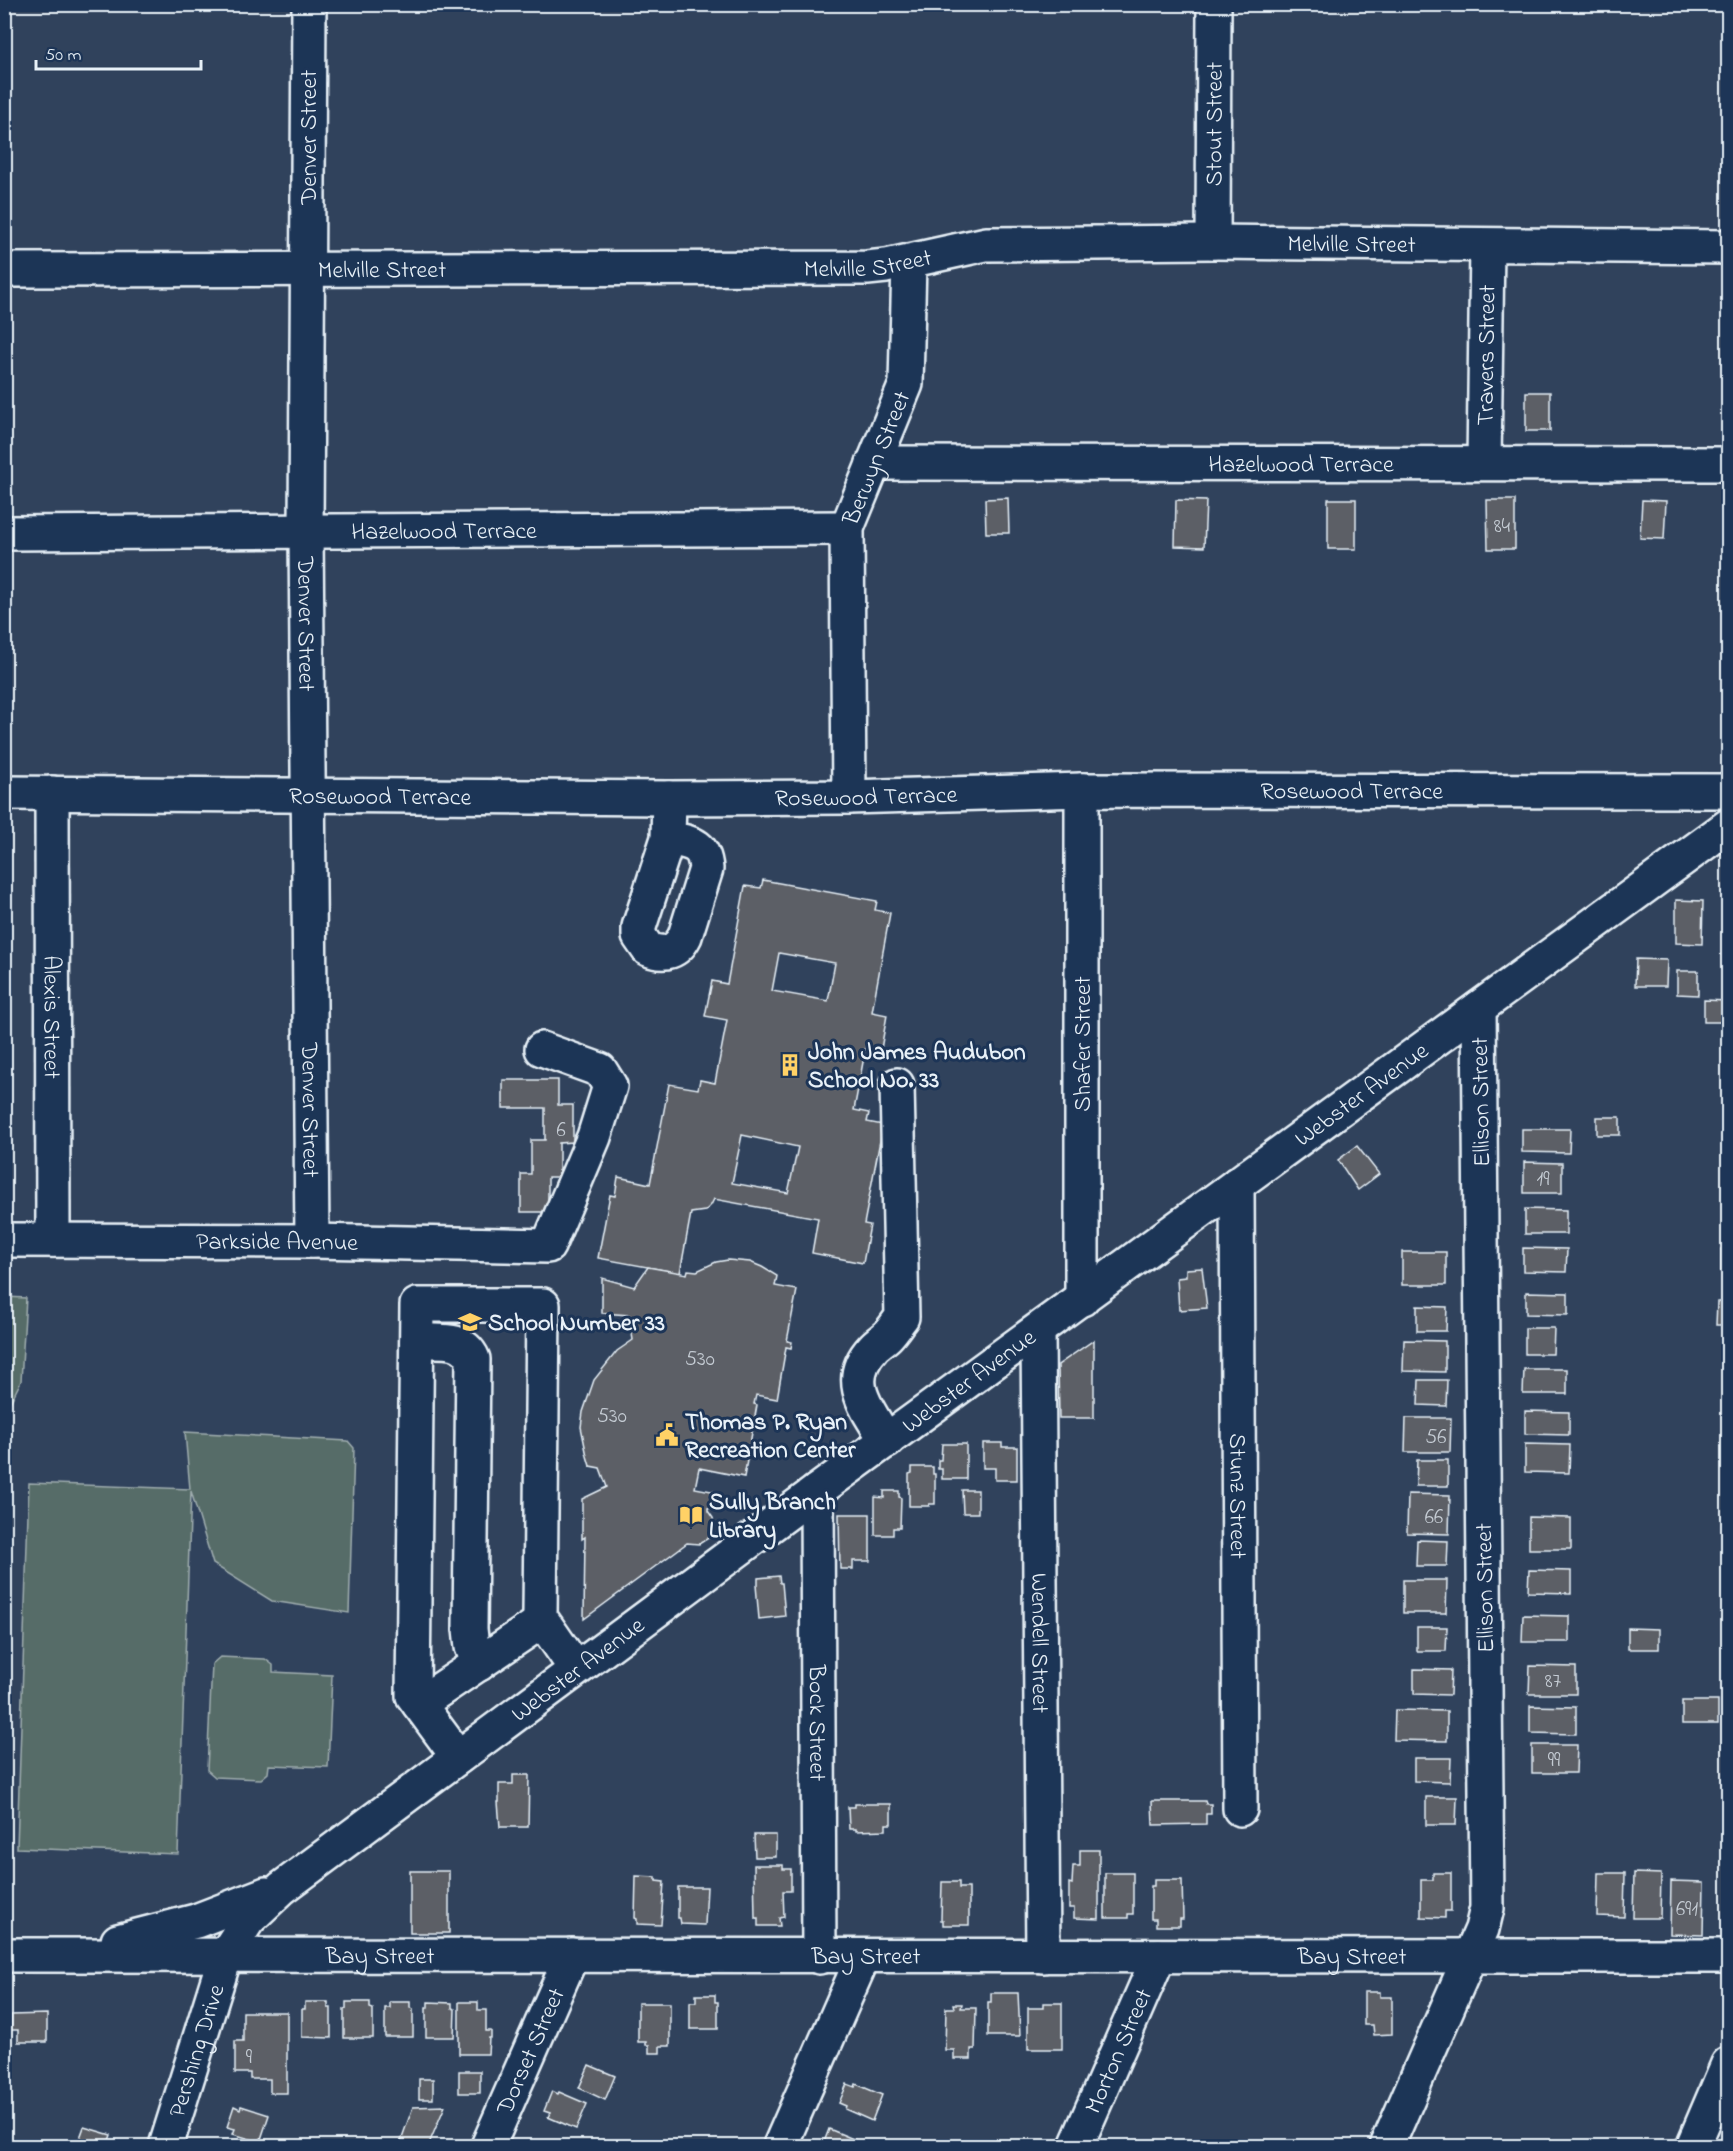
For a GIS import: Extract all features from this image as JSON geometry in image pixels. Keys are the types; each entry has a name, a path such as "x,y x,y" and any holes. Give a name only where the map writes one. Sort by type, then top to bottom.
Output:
{"street":[{"name":"Denver Street","path":"309,4 306,532 312,1241"},
{"name":"Stout Street","path":"1213,242 1214,4"},
{"name":"Melville Street","path":"4,270 867,268 909,262 986,244 1213,242 1728,247"},
{"name":"Travers Street","path":"1484,463 1487,246"},
{"name":"Berwyn Street","path":"849,797 847,528 906,384 909,262"},
{"name":"Hazelwood Terrace","path":"873,463 1728,464"},
{"name":"Hazelwood Terrace","path":"4,533 847,528"},
{"name":"Rosewood Terrace","path":"4,793 669,798 849,797 1082,790 1728,791"},
{"name":"Shafer Street","path":"1082,790 1082,1299"},
{"name":"Alexis Street","path":"52,793 53,1240"},
{"path":"668,838 669,798"},
{"name":"Webster Avenue","path":"226,1954 248,1920 282,1888 818,1491 1728,826"},
{"name":"Ellison Street","path":"1387,2146 1482,1929 1487,1908 1479,1008"},
{"name":"Parkside Avenue","path":"4,1240 312,1241 548,1246 594,1137 610,1086 600,1070 542,1049"},
{"path":"887,1441 856,1384 865,1357 889,1334 902,1317 897,1085"},
{"name":"Stunz Street","path":"1238,1184 1240,1809"},
{"path":"458,1757 413,1696 417,1305 543,1305 540,1617 576,1669"},
{"name":"Wendell Street","path":"1038,1331 1043,1956"},
{"path":"417,1341 458,1342 469,1349 472,1359 470,1629 472,1647 479,1664"},
{"name":"Bock Street","path":"818,1491 819,1957"},
{"path":"419,1704 542,1621"},
{"path":"58,1954 196,1922 282,1888"},
{"name":"Pershing Drive","path":"166,2146 226,1954"},
{"name":"Bay Street","path":"4,1955 1728,1956"},
{"name":"Dorset Street","path":"488,2146 572,1955"},
{"name":"Morton Street","path":"1076,2146 1159,1956"},
{"path":"780,2146 863,1957"},
{"path":"1693,2146 1728,2064"}],"green space":[{"path":"5,1297 26,1298 21,1381 5,1413"},
{"path":"185,1432 348,1441 354,1448 349,1613 272,1601 213,1564 191,1491 178,1854 17,1848 29,1483 190,1489"},
{"path":"220,1657 265,1659 273,1665 273,1672 332,1675 328,1767 269,1765 268,1773 261,1779 215,1777 207,1770 212,1664"}],"building":[{"path":"1526,392 1550,392 1550,431 1526,431"},
{"path":"1008,498 1009,533 986,533 985,499"},
{"path":"1328,499 1356,499 1356,549 1328,549"},
{"path":"1176,500 1206,501 1204,547 1175,546"},
{"path":"1487,500 1515,500 1515,549 1488,549"},
{"path":"1642,500 1666,501 1664,539 1640,538"},
{"name":"John James Audubon School No. 33","path":"763,880 877,901 875,910 890,913 872,1012 887,1015 881,1049 866,1046 854,1110 869,1113 867,1122 883,1125 864,1224 870,1225 863,1263 812,1253 818,1218 714,1199 705,1211 691,1213 680,1273 598,1258 610,1195 615,1196 618,1177 650,1184 669,1084 698,1089 700,1080 715,1083 727,1020 705,1016 712,981 727,984 745,886 761,888","holes":["779,953 835,963 828,1001 772,991","742,1135 798,1147 788,1193 732,1183"]},
{"path":"1676,900 1703,901 1702,944 1676,943"},
{"path":"1636,959 1667,960 1666,986 1635,986"},
{"path":"1677,971 1698,971 1698,995 1677,994"},
{"path":"1704,1000 1727,1001 1727,1022 1704,1022"},
{"path":"503,1080 558,1080 558,1105 573,1105 573,1142 559,1143 559,1177 548,1177 548,1212 521,1212 521,1174 531,1174 531,1140 545,1140 545,1108 503,1108"},
{"path":"1725,1095 1728,1095 1728,1124 1725,1124"},
{"path":"1597,1117 1620,1117 1620,1135 1597,1135"},
{"path":"1522,1129 1570,1129 1569,1153 1522,1152"},
{"path":"1725,1129 1728,1129 1728,1155 1725,1155"},
{"path":"1357,1146 1379,1174 1358,1190 1338,1160"},
{"path":"1524,1162 1562,1163 1562,1193 1524,1193"},
{"path":"1525,1209 1566,1210 1566,1234 1525,1234"},
{"path":"1523,1248 1567,1249 1566,1272 1523,1271"},
{"path":"1721,1249 1728,1249 1728,1272 1721,1272"},
{"path":"1402,1252 1446,1252 1446,1285 1402,1285"},
{"name":"Thomas P. Ryan Recreation Center","path":"728,1260 750,1262 762,1267 777,1276 775,1286 797,1290 787,1341 792,1342 791,1348 786,1347 777,1399 756,1395 754,1404 757,1405 744,1477 699,1468 695,1488 717,1492 714,1509 708,1508 714,1525 710,1537 699,1544 687,1543 584,1619 585,1537 582,1539 582,1499 607,1487 600,1468 590,1466 581,1427 583,1412 594,1380 617,1351 633,1340 629,1315 602,1313 602,1278 634,1287 648,1267 687,1274 688,1270 697,1271 716,1262"},
{"path":"1202,1268 1207,1308 1179,1310 1177,1278 1186,1277 1186,1269"},
{"path":"1526,1292 1568,1293 1568,1315 1526,1314"},
{"path":"1717,1302 1728,1302 1728,1325 1716,1325"},
{"path":"1417,1306 1447,1307 1446,1331 1417,1331"},
{"path":"1525,1328 1554,1328 1553,1354 1525,1354"},
{"path":"1094,1340 1094,1418 1059,1418 1058,1365"},
{"path":"1404,1340 1445,1341 1445,1372 1403,1371"},
{"path":"1726,1350 1728,1350 1728,1376 1726,1376"},
{"path":"1524,1369 1567,1369 1567,1394 1523,1394"},
{"path":"1419,1380 1447,1380 1446,1406 1418,1405"},
{"path":"1525,1411 1569,1412 1569,1435 1525,1434"},
{"path":"1406,1418 1451,1418 1450,1452 1405,1452"},
{"path":"983,1443 1002,1443 1002,1447 1017,1447 1017,1480 995,1480 995,1468 983,1468"},
{"path":"942,1444 966,1444 966,1479 942,1479 942,1469 938,1469 938,1460 941,1460"},
{"path":"1525,1444 1570,1445 1569,1473 1525,1472"},
{"path":"1417,1460 1448,1460 1448,1486 1416,1486"},
{"path":"912,1467 933,1467 935,1504 909,1506 909,1474 912,1473"},
{"path":"962,1490 978,1490 978,1513 963,1513"},
{"path":"884,1491 899,1491 901,1498 900,1528 893,1528 893,1535 875,1535 875,1497 884,1498"},
{"path":"1408,1494 1450,1495 1449,1534 1407,1533"},
{"path":"839,1514 870,1514 870,1561 853,1561 853,1569 840,1569"},
{"path":"1529,1517 1571,1518 1571,1549 1529,1549"},
{"path":"1417,1540 1448,1541 1447,1566 1416,1566"},
{"path":"1529,1570 1571,1571 1571,1593 1528,1592"},
{"path":"779,1576 780,1583 782,1583 785,1616 759,1619 756,1585 758,1585 758,1578"},
{"path":"1403,1580 1447,1580 1446,1613 1403,1613"},
{"path":"1523,1615 1569,1616 1569,1642 1522,1642"},
{"path":"1417,1627 1447,1627 1446,1651 1417,1651"},
{"path":"1628,1628 1659,1629 1659,1649 1628,1649"},
{"path":"1725,1630 1728,1630 1728,1646 1725,1646"},
{"path":"1530,1666 1576,1667 1576,1694 1529,1694"},
{"path":"1414,1669 1451,1670 1450,1695 1414,1694"},
{"path":"1682,1701 1718,1701 1718,1724 1682,1724"},
{"path":"1530,1706 1576,1707 1576,1734 1530,1733"},
{"path":"1395,1710 1447,1711 1447,1741 1394,1740"},
{"path":"1532,1745 1577,1745 1576,1773 1532,1773"},
{"path":"1414,1758 1451,1758 1450,1782 1414,1781"},
{"path":"513,1775 529,1775 528,1827 500,1827 499,1784 513,1784"},
{"path":"1426,1797 1457,1797 1456,1825 1426,1825"},
{"path":"1152,1801 1205,1801 1206,1804 1211,1804 1211,1814 1206,1814 1206,1824 1153,1825"},
{"path":"855,1804 891,1804 891,1824 886,1824 886,1830 856,1831 856,1829 849,1829 848,1807 855,1807"},
{"path":"754,1835 776,1835 776,1857 755,1857"},
{"path":"1080,1850 1099,1850 1099,1919 1074,1918 1074,1908 1069,1908 1069,1883 1072,1884 1073,1866 1080,1866"},
{"path":"754,1865 783,1865 783,1869 791,1869 791,1891 783,1891 784,1917 779,1918 780,1926 758,1926 758,1918 755,1918"},
{"path":"410,1871 449,1871 449,1933 410,1933"},
{"path":"1105,1873 1133,1873 1133,1914 1128,1914 1128,1918 1105,1918"},
{"path":"1433,1873 1451,1873 1451,1911 1445,1911 1445,1918 1421,1917 1421,1880 1433,1880"},
{"path":"1598,1873 1625,1873 1624,1917 1597,1916"},
{"path":"1634,1873 1661,1874 1660,1918 1633,1918"},
{"path":"636,1876 656,1877 656,1881 664,1882 661,1925 637,1924 635,1918"},
{"path":"1154,1880 1182,1880 1183,1919 1180,1919 1180,1926 1156,1926 1156,1919 1151,1919 1151,1886 1154,1886"},
{"path":"1671,1881 1704,1882 1703,1935 1670,1934"},
{"path":"942,1882 959,1882 959,1888 969,1888 969,1925 943,1925 943,1920 941,1920"},
{"path":"678,1887 707,1887 705,1925 681,1924 678,1918"},
{"path":"1364,1992 1380,1992 1380,1997 1392,1997 1392,2034 1374,2035 1373,2025 1364,2025"},
{"path":"991,1993 1018,1993 1020,2036 988,2036 988,2002 991,2002"},
{"path":"696,1995 715,1995 715,2002 718,2002 718,2029 690,2029 690,2002 696,2002"},
{"path":"305,2002 328,2002 328,2008 331,2008 331,2038 302,2037 302,2009 305,2009"},
{"path":"346,2002 370,2002 370,2008 373,2009 373,2038 344,2038"},
{"path":"390,2002 410,2002 410,2008 413,2009 413,2037 385,2037 385,2008 390,2008"},
{"path":"428,2002 452,2003 452,2008 455,2009 454,2037 426,2037"},
{"path":"459,2002 478,2002 478,2010 486,2010 486,2031 491,2031 488,2054 459,2054"},
{"path":"638,2003 670,2003 670,2046 660,2046 660,2053 649,2053 649,2045 646,2045 646,2042 638,2042"},
{"path":"1043,2003 1062,2003 1062,2049 1028,2049 1028,2008 1043,2008"},
{"path":"953,2004 962,2004 961,2008 976,2008 975,2049 971,2049 971,2059 954,2059 954,2050 945,2050 946,2008 954,2008"},
{"path":"243,2012 287,2012 287,2093 270,2093 270,2079 250,2079 250,2073 235,2073 235,2041 243,2041"},
{"path":"47,2014 47,2042 18,2042 18,2030 11,2030 11,2015"},
{"path":"589,2065 615,2076 605,2100 579,2088"},
{"path":"459,2071 480,2071 480,2093 459,2093"},
{"path":"419,2079 433,2079 433,2099 419,2099"},
{"path":"847,2084 855,2087 856,2084 882,2095 872,2121 845,2109 846,2106 839,2103"},
{"path":"552,2091 587,2104 576,2129 548,2117 550,2113 544,2111"},
{"path":"234,2106 269,2115 260,2142 233,2134 235,2129 227,2127"},
{"path":"445,2106 428,2146 409,2146 400,2143 413,2107"},
{"path":"84,2127 111,2135 107,2146 77,2146"},
{"path":"829,2129 858,2141 856,2146 830,2146 824,2142"}],"place":[{"name":"John James Audubon School No. 33","path":"790,1065"},
{"name":"School Number 33","path":"470,1322"},
{"name":"Thomas P. Ryan Recreation Center","path":"667,1435"},
{"name":"Sully Branch Library","path":"691,1515"}]}
